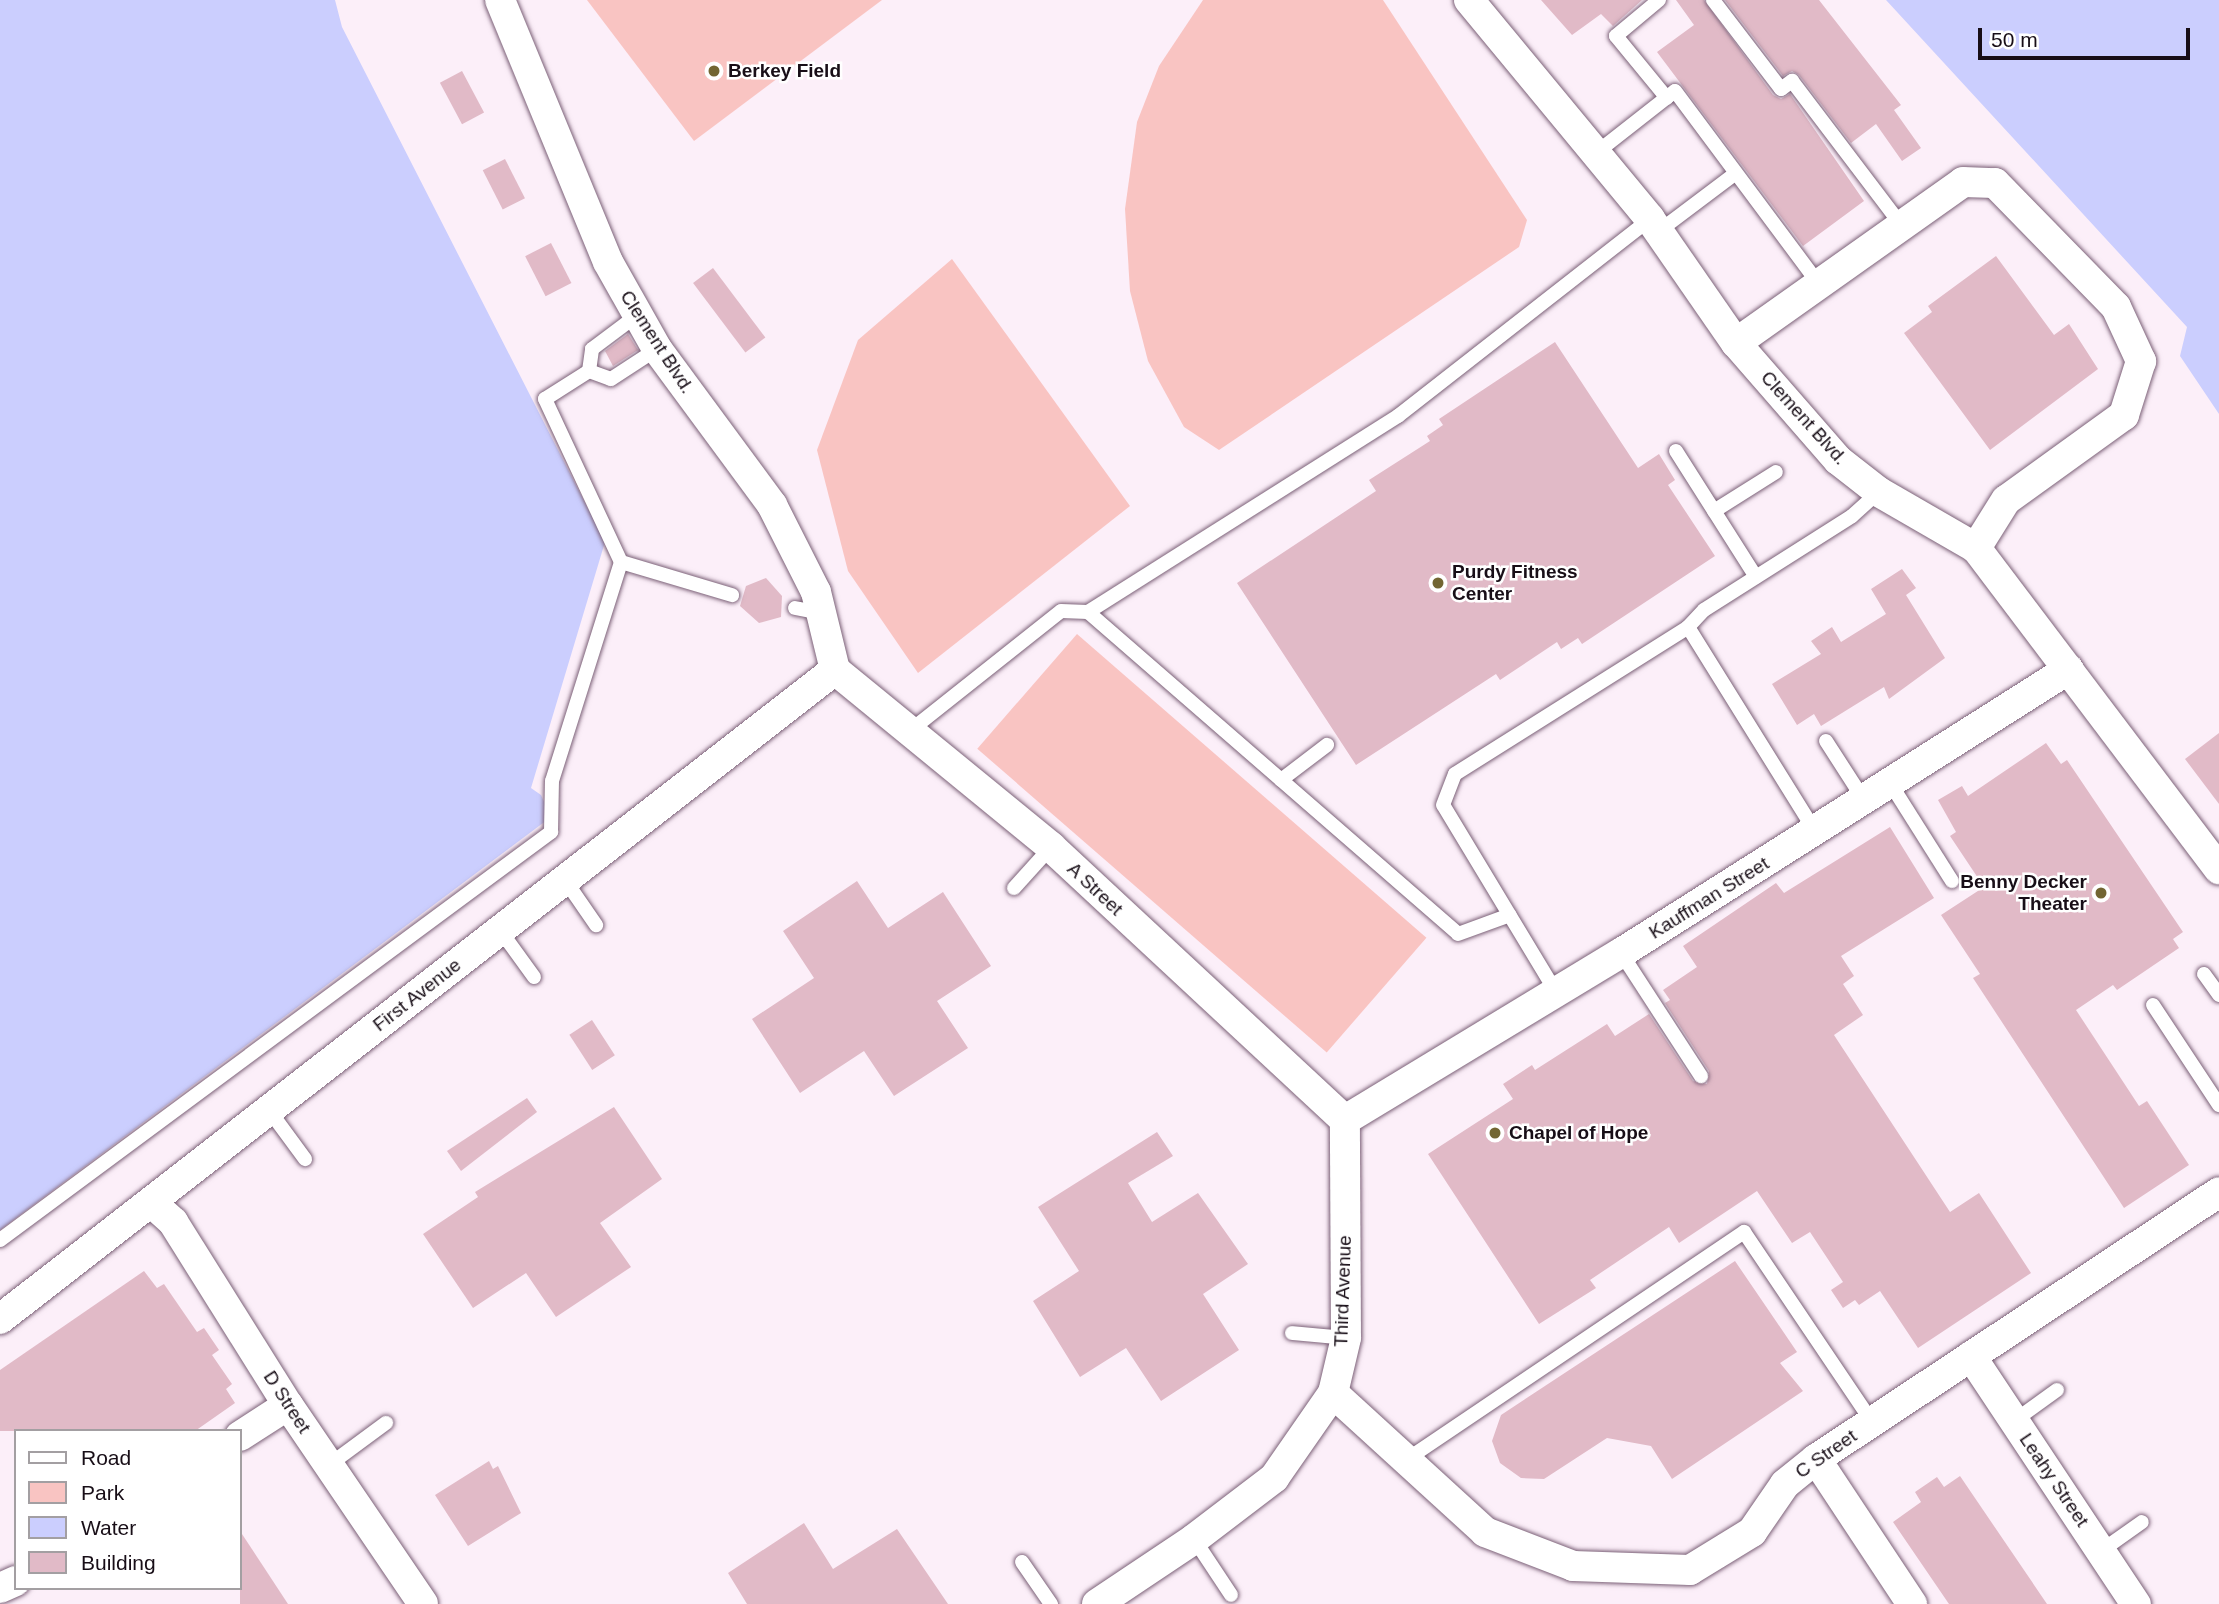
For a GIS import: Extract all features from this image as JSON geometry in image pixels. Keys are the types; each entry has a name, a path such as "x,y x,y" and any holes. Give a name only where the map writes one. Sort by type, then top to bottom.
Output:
{"street":[{"name":"Clement Blvd.","path":"500,0 608,262 636,316 657,349 772,505 824,613 835,670"},
{"name":"Clement Blvd.","path":"1469,0 1654,225 1736,343 1839,460 1879,492 1976,548 2219,869"},
{"path":"1736,343 1963,182 1995,183 2116,307 2141,361 2124,415 2006,500 1976,548"},
{"name":"Kauffman Street","path":"1345,1120 1621,953 2069,669"},
{"name":"A Street","path":"835,670 1051,848 1345,1120"},
{"name":"First Avenue","path":"0,1319 835,670"},
{"name":"Third Avenue","path":"1097,1604 1194,1539 1274,1478 1333,1393 1346,1338 1345,1120"},
{"name":"C Street","path":"1333,1393 1485,1532 1573,1566 1690,1570 1752,1532 1785,1484 1816,1460 2219,1192"},
{"name":"D Street","path":"151,1202 173,1222 288,1405 424,1604"},
{"name":"Leahy Street","path":"1971,1356 2136,1604"},
{"path":"242,1435 288,1405"},
{"path":"1816,1460 1912,1604"}],"lane":[{"path":"1660,0 1616,36 1667,98"},
{"path":"1713,0 1781,89 1792,81 1902,226"},
{"path":"1596,153 1675,91 1819,284"},
{"path":"911,730 1060,611 1088,612 1398,416 1654,225 1736,173"},
{"path":"589,372 592,349 636,316"},
{"path":"0,1240 551,832 552,782 621,562 545,399 589,372 611,379 657,349"},
{"path":"1676,451 1756,577"},
{"path":"1714,511 1776,472"},
{"path":"1556,992 1443,805 1455,774 1688,627 1704,610 1852,516 1879,492"},
{"path":"621,562 732,595"},
{"path":"795,608 824,613"},
{"path":"1088,612 1458,933 1510,915"},
{"path":"1688,627 1815,831"},
{"path":"1826,741 1864,800"},
{"path":"1280,780 1327,745"},
{"path":"1890,783 1952,881"},
{"path":"1014,888 1051,848"},
{"path":"565,880 596,925"},
{"path":"500,930 534,977"},
{"path":"1621,953 1701,1076"},
{"path":"2204,974 2219,995"},
{"path":"2153,1005 2219,1105"},
{"path":"269,1110 305,1159"},
{"path":"1406,1461 1744,1232 1872,1422"},
{"path":"1292,1333 1346,1338"},
{"path":"2014,1421 2056,1390"},
{"path":"329,1465 386,1423"},
{"path":"2101,1551 2142,1522"},
{"path":"1194,1539 1231,1595"},
{"path":"1022,1562 1051,1604"}],"green space":[{"name":"Berkey Field","path":"587,0 882,0 694,141"},
{"path":"1203,0 1383,0 1527,220 1519,247 1219,450 1184,427 1148,361 1130,291 1125,209 1137,122 1159,66"},
{"path":"952,259 1130,506 918,673 848,571 817,450 858,340"},
{"path":"1077,634 1426,938 1327,1052 977,749"}],"water":[{"path":"0,0 335,0 342,27 605,542 531,788 541,795 551,817 0,1230"},
{"path":"1886,0 2219,0 2219,414 2180,356 2187,327"}],"building":[{"path":"1541,0 1642,0 1613,26 1601,14 1572,35"},
{"path":"1676,0 1704,0 1773,95 1781,99 1790,94 1864,201 1803,246 1657,52 1694,25"},
{"path":"1725,0 1819,0 1901,105 1894,110 1921,148 1902,161 1876,124 1851,143 1799,75 1792,71 1783,76"},
{"path":"462,71 484,112 462,124 440,83"},
{"path":"505,159 525,198 503,210 483,170"},
{"path":"551,243 571,283 546,296 525,256"},
{"path":"1996,256 2054,335 2069,324 2098,369 1990,450 1904,333 1932,312 1928,306"},
{"path":"713,268 765,337 745,353 693,283"},
{"path":"628,334 638,350 613,366 605,351"},
{"path":"1555,342 1638,468 1659,454 1675,480 1668,485 1715,556 1582,644 1578,638 1561,649 1557,642 1500,680 1496,674 1356,765 1237,583 1376,491 1369,480 1430,441 1427,436 1443,425 1439,419"},
{"path":"1902,569 1916,588 1906,595 1945,658 1889,699 1884,687 1821,726 1814,714 1797,725 1772,684 1821,654 1811,641 1832,627 1841,642 1886,614 1871,589"},
{"path":"766,578 782,596 781,617 759,623 740,606 746,586"},
{"path":"2219,733 2219,804 2185,759"},
{"path":"2046,743 2061,764 2067,760 2183,932 2173,939 2179,948 2117,990 2113,985 2076,1010 2139,1106 2147,1101 2189,1165 2124,1208 1973,978 1980,974 1941,915 1984,887 1950,836 1956,832 1938,800 1962,786 1968,796"},
{"path":"1890,827 1934,898 1841,956 1854,976 1843,984 1863,1015 1834,1035 1950,1212 1979,1193 2031,1273 1918,1348 1880,1291 1859,1305 1855,1300 1843,1308 1831,1290 1843,1282 1810,1232 1792,1243 1757,1191 1679,1243 1669,1227 1590,1280 1596,1288 1539,1324 1428,1154 1513,1099 1503,1084 1532,1065 1535,1070 1607,1024 1615,1036 1649,1014 1693,1081 1707,1084 1709,1071 1665,1003 1670,1000 1663,990 1697,967 1683,946 1776,883 1784,893"},
{"path":"857,881 888,928 943,892 991,966 937,1001 968,1048 894,1096 864,1051 800,1093 752,1019 814,978 783,931"},
{"path":"592,1020 615,1055 592,1070 569,1035"},
{"path":"527,1098 537,1112 461,1171 447,1151"},
{"path":"614,1107 662,1179 600,1223 631,1267 556,1317 526,1273 473,1308 423,1234 478,1197 475,1192"},
{"path":"1157,1132 1173,1156 1128,1183 1152,1222 1198,1193 1248,1264 1203,1294 1239,1350 1161,1401 1126,1348 1080,1377 1033,1301 1079,1271 1038,1207"},
{"path":"1735,1261 1797,1352 1780,1363 1803,1391 1672,1479 1651,1446 1607,1438 1544,1479 1521,1478 1500,1463 1492,1441 1501,1415"},
{"path":"144,1271 157,1288 164,1284 197,1332 204,1328 219,1350 212,1355 232,1384 226,1389 235,1403 198,1429 0,1431 0,1370"},
{"path":"489,1461 493,1469 498,1466 521,1513 468,1546 435,1495"},
{"path":"1960,1476 2047,1604 1949,1604 1893,1522 1921,1502 1915,1492 1937,1477 1944,1487"},
{"path":"804,1523 833,1569 897,1529 948,1604 747,1604 728,1573"},
{"path":"242,1534 288,1604 240,1604 242,1590"}],"place":[{"name":"Berkey Field","path":"714,71"},
{"name":"Purdy Fitness Center","path":"1438,583"},
{"name":"Benny Decker Theater","path":"2101,893"},
{"name":"Chapel of Hope","path":"1495,1133"}]}
